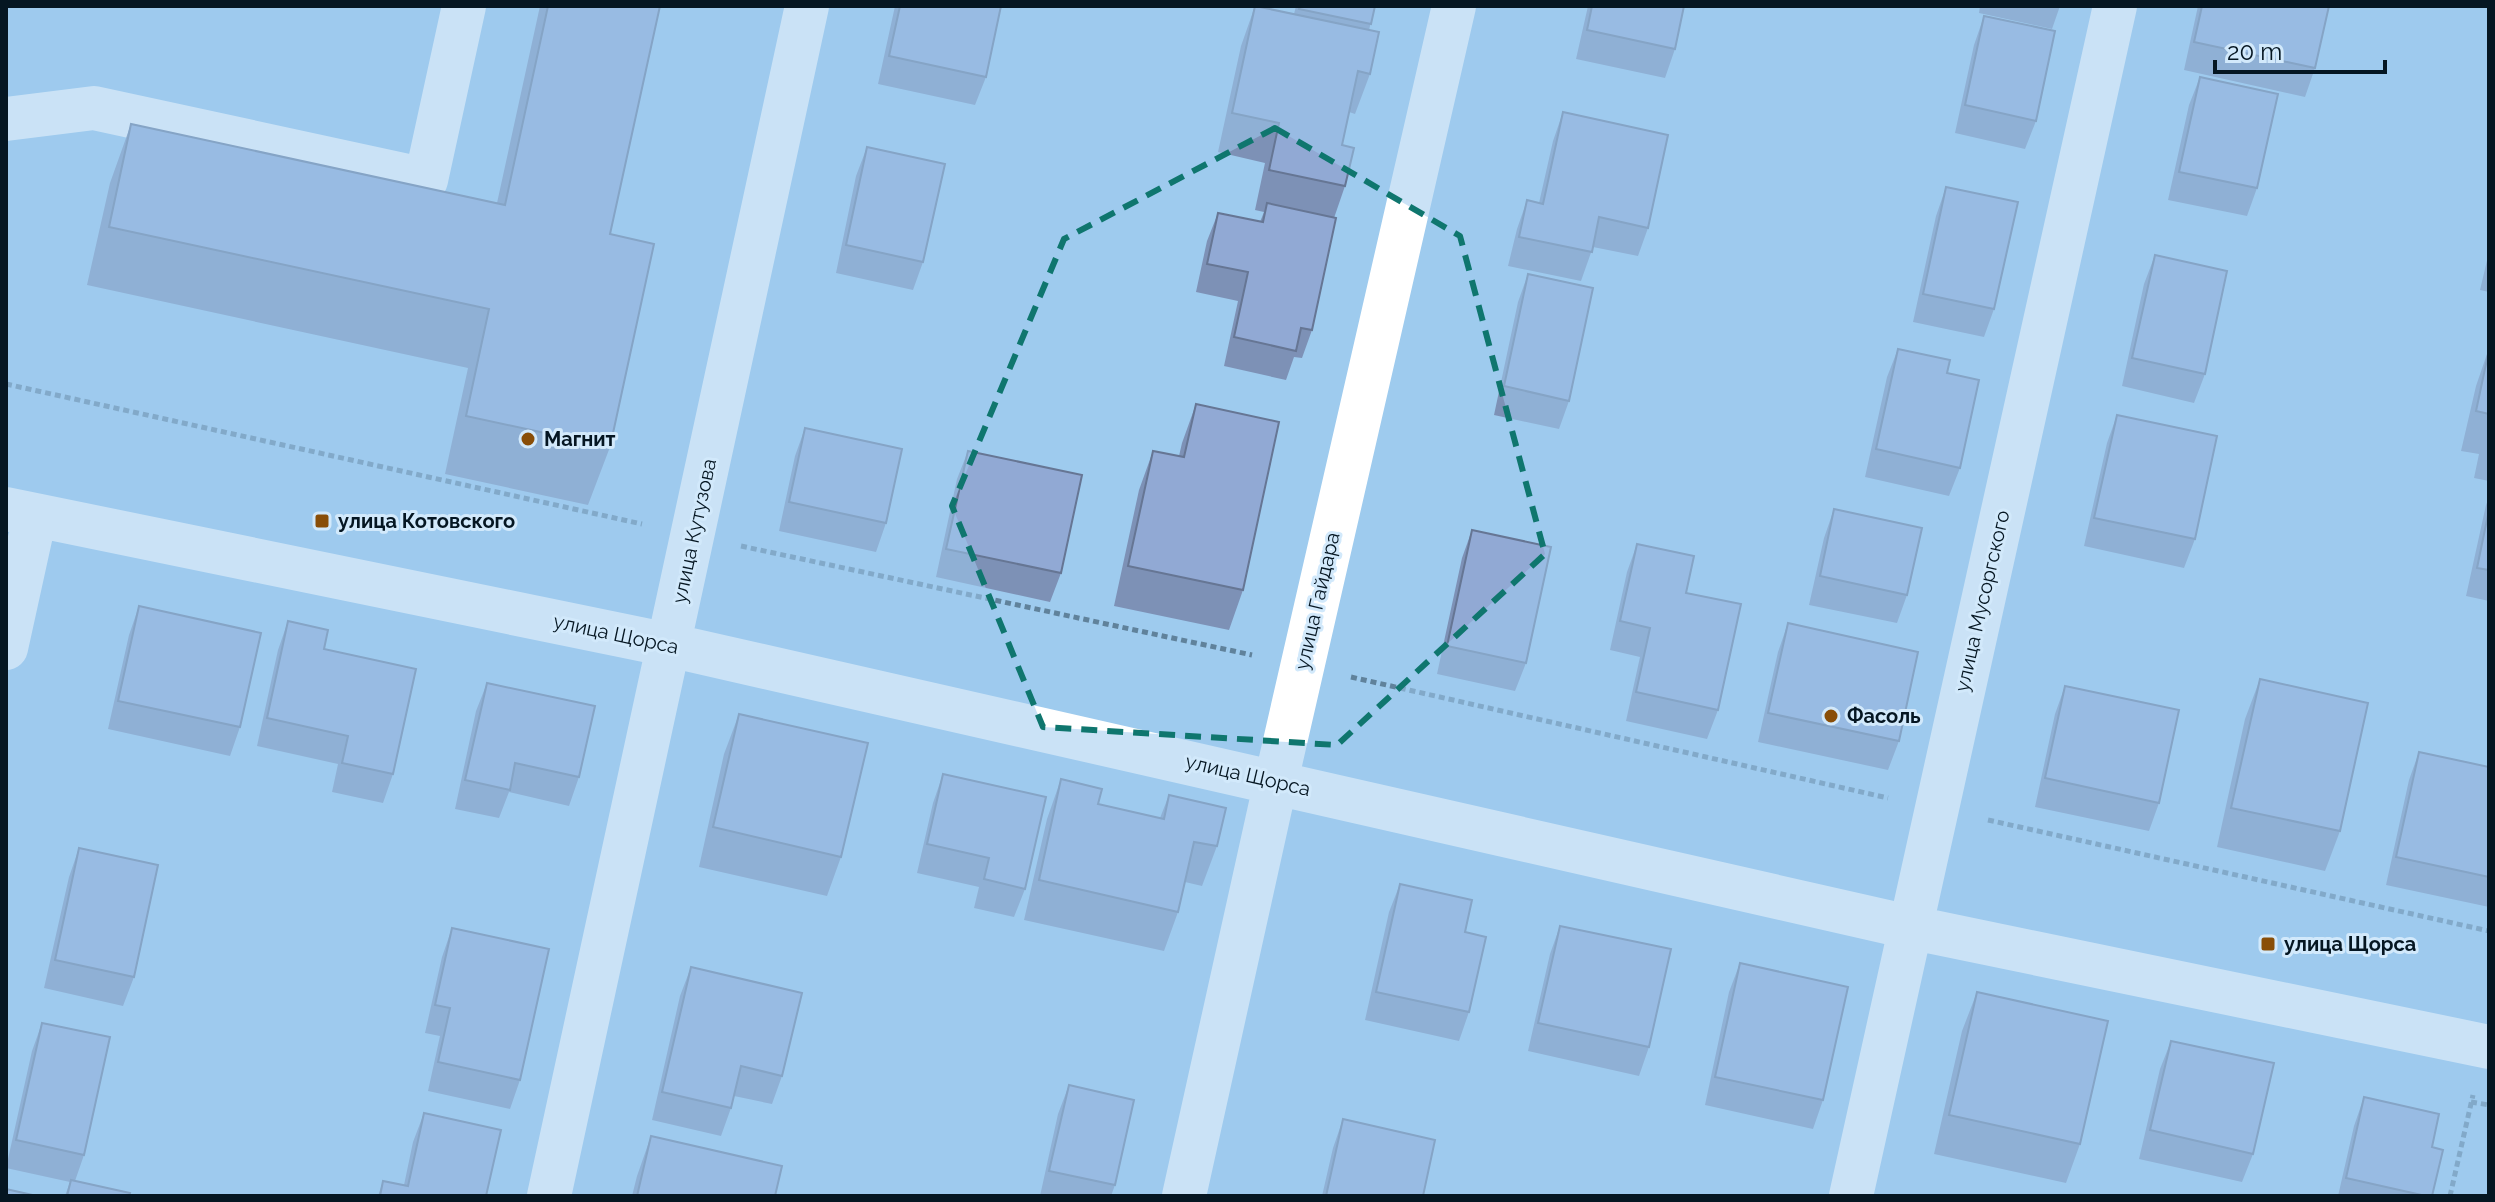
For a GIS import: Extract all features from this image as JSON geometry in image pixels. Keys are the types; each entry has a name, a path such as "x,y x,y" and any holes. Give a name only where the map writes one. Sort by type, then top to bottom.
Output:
{"street":[{"path":"6,119 94,108 426,180 464,6"},
{"name":"улица Кутузова","path":"549,1196 807,6"},
{"name":"улица Гайдара","path":"1184,1196 1454,6"},
{"name":"улица Мусоргского","path":"1851,1196 2115,6"},
{"path":"6,648 21,512"},
{"name":"улица Щорса","path":"21,512 669,645 1909,927 2486,1046"}],"path":[{"path":"2450,1196 2486,1046"},
{"path":"2471,1102 2489,1105"}],"highlighted area":[{"path":"1275,128 1460,236 1545,554 1337,745 1043,727 952,506 1064,239"}],"building":[{"path":"548,6 660,6 610,234 654,244 610,447 466,416 489,309 109,227 131,124 505,205"},
{"path":"900,6 1001,6 986,77 889,56"},
{"path":"1255,6 1379,32 1370,74 1358,71 1342,145 1354,148 1345,186 1269,170 1279,123 1232,113"},
{"path":"1300,6 1375,6 1371,24 1299,9"},
{"path":"1592,6 1684,6 1675,49 1587,30"},
{"path":"2202,6 2329,6 2315,68 2194,42"},
{"path":"1984,16 2055,31 2036,121 1965,105"},
{"path":"2200,77 2278,94 2257,188 2179,172"},
{"path":"1563,112 1668,135 1648,228 1599,217 1592,252 1519,237 1527,200 1543,204"},
{"path":"867,147 945,164 923,262 846,245"},
{"path":"1946,187 2018,202 1994,309 1923,294"},
{"path":"1267,203 1336,218 1312,330 1301,328 1296,351 1234,337 1248,272 1207,264 1218,213 1263,222"},
{"path":"2155,255 2227,271 2205,374 2132,358"},
{"path":"1528,274 1593,288 1569,401 1504,386"},
{"path":"1898,349 1950,360 1947,373 1979,380 1960,468 1876,449"},
{"path":"2489,350 2489,414 2476,411"},
{"path":"1196,404 1279,422 1243,590 1128,566 1153,451 1184,457"},
{"path":"2117,415 2217,436 2195,539 2094,518"},
{"path":"805,428 902,449 886,523 789,502"},
{"path":"968,451 1082,475 1061,573 946,549"},
{"path":"1834,509 1922,528 1907,595 1820,576"},
{"path":"2489,510 2489,570 2477,568"},
{"path":"1472,530 1551,547 1526,663 1447,646"},
{"path":"1637,544 1694,556 1686,593 1741,604 1718,710 1636,692 1650,628 1620,621"},
{"path":"139,606 261,633 240,727 118,701"},
{"path":"288,621 328,630 324,649 416,669 393,774 342,763 348,736 267,718"},
{"path":"1788,623 1918,652 1899,741 1768,713"},
{"path":"2260,679 2368,703 2340,831 2231,808"},
{"path":"487,683 595,706 579,777 515,763 510,790 465,780"},
{"path":"2065,686 2179,710 2159,803 2045,778"},
{"path":"739,714 868,743 841,857 713,827"},
{"path":"2419,752 2489,767 2489,877 2396,857"},
{"path":"943,774 1046,797 1025,889 984,879 989,858 927,844"},
{"path":"1061,779 1102,789 1098,804 1164,819 1169,795 1226,808 1217,846 1194,842 1178,912 1039,880"},
{"path":"79,848 158,865 134,977 55,960"},
{"path":"1400,884 1472,900 1465,932 1486,937 1469,1012 1376,992"},
{"path":"1560,926 1671,949 1649,1047 1538,1023"},
{"path":"452,928 549,949 520,1080 438,1062 450,1008 435,1005"},
{"path":"1740,963 1848,987 1823,1100 1715,1077"},
{"path":"691,967 802,993 782,1076 741,1066 731,1108 662,1092"},
{"path":"1977,992 2108,1021 2080,1144 1949,1115"},
{"path":"42,1023 110,1037 84,1155 16,1140"},
{"path":"2171,1041 2274,1063 2253,1154 2150,1130"},
{"path":"1069,1085 1134,1100 1115,1185 1049,1171"},
{"path":"2364,1097 2439,1114 2432,1147 2443,1150 2432,1196 2346,1178"},
{"path":"424,1113 501,1130 486,1196 380,1196 383,1181 408,1186"},
{"path":"1343,1119 1435,1140 1423,1196 1326,1196"},
{"path":"651,1136 782,1166 775,1196 637,1196"},
{"path":"71,1180 130,1193 129,1196 67,1196"},
{"path":"6,1189 37,1196 6,1196"}],"place":[{"name":"Магнит","path":"528,439"},
{"name":"улица Котовского","path":"322,521"},
{"name":"Фасоль","path":"1831,716"},
{"name":"улица Щорса","path":"2268,944"}]}
